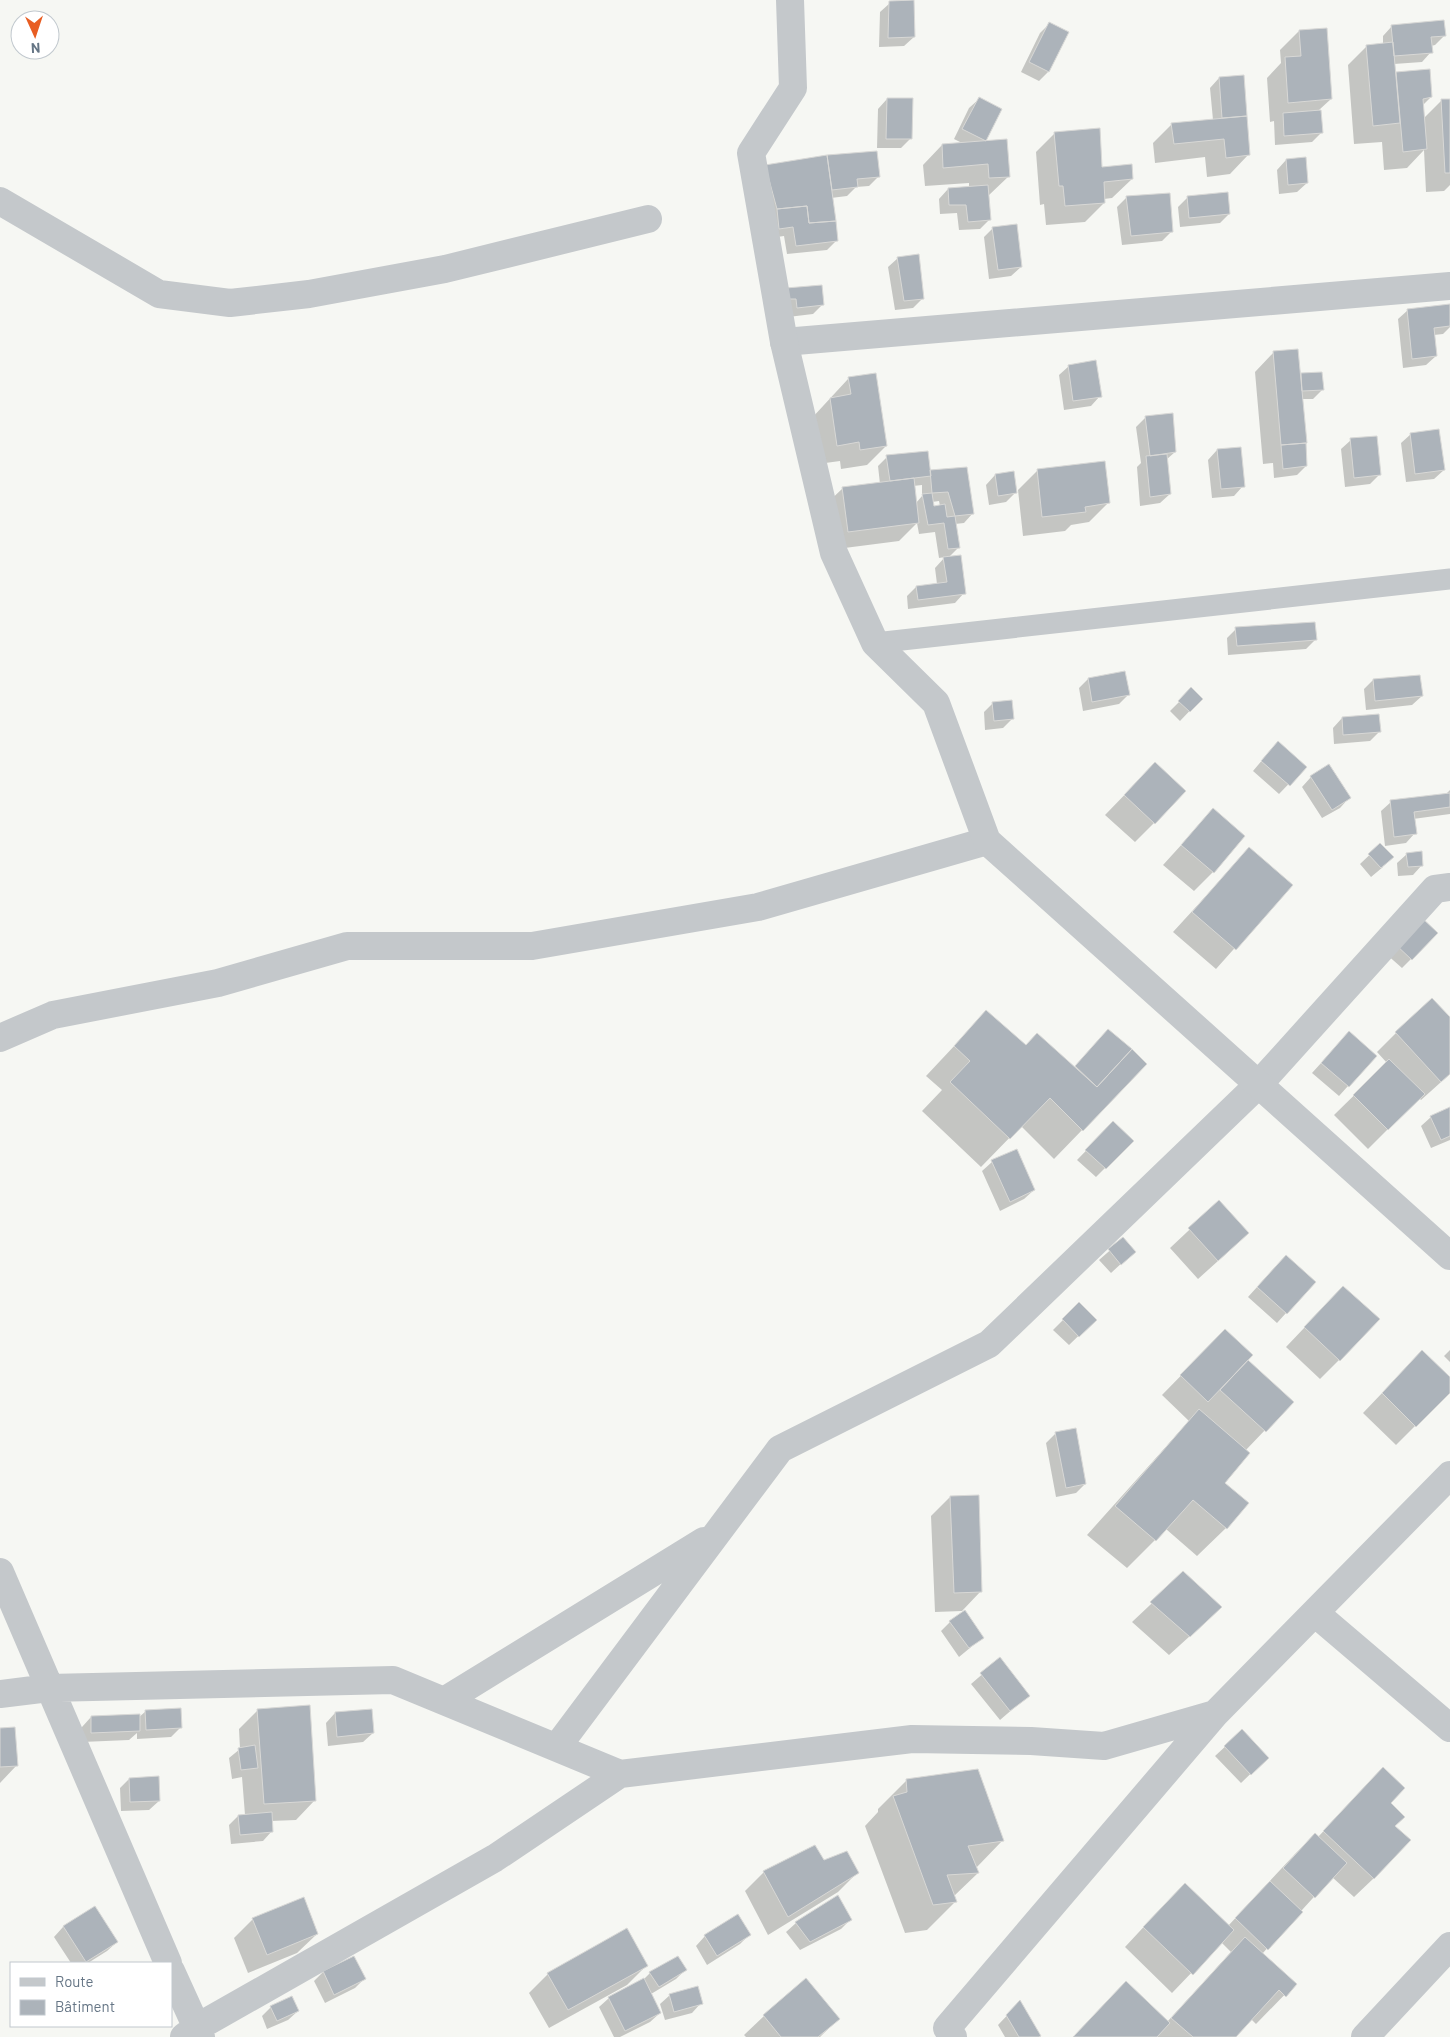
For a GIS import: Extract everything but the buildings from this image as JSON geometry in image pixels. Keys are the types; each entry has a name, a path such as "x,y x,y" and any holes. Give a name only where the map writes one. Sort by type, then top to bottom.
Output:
{"street":[{"path":"790,0 793,88 751,153 784,342 834,553 874,643 936,704 987,840 1450,1256"},
{"path":"0,201 159,294 230,303 310,294 445,269 648,219"},
{"path":"784,342 1450,286"},
{"path":"0,1038 53,1016 218,982 348,946 532,946 758,907 987,840"},
{"path":"557,1748 780,1449 988,1344 1259,1084 1435,889 1450,887"},
{"path":"943,2034 1215,1714 1450,1475"},
{"path":"444,1701 716,1534"},
{"path":"0,1572 168,1962"},
{"path":"1315,1613 1450,1728"},
{"path":"0,1694 50,1688 393,1680 620,1774"},
{"path":"172,1974 193,2034 495,1858 620,1774 912,1739 1031,1741 1104,1746 1215,1714"},
{"path":"1365,2037 1450,1946"}],"lane":[{"path":"874,643 1450,579"}]}
